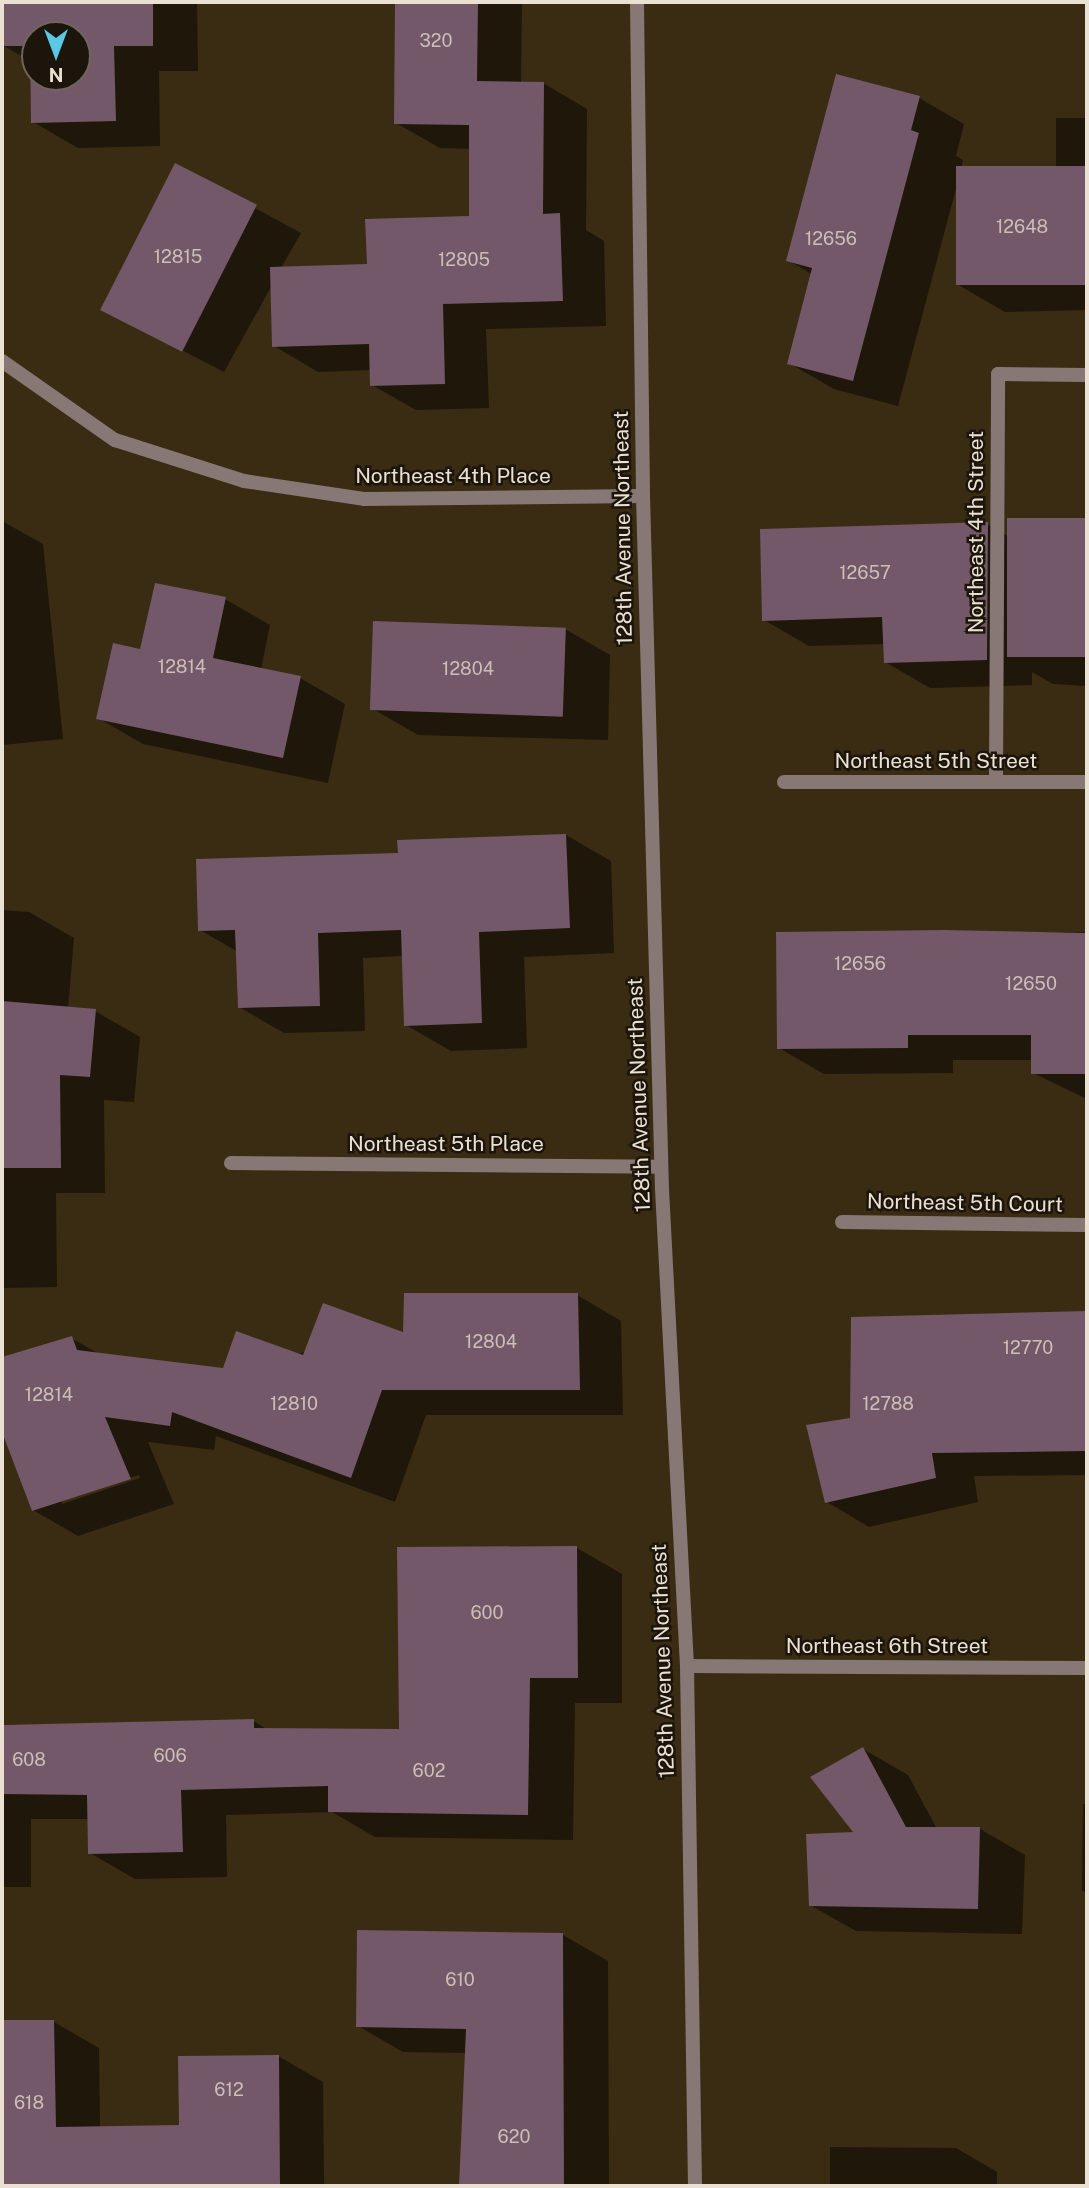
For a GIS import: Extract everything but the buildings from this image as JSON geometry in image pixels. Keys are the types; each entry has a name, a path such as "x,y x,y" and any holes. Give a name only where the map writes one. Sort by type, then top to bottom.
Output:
{"street":[{"name":"128th Avenue Northeast","path":"637,2 643,496 661,1167 687,1666 695,2186"},
{"name":"Northeast 4th Place","path":"2,361 115,440 244,481 364,499 643,496"},
{"name":"Northeast 4th Street","path":"996,780 998,374 1087,375"},
{"name":"Northeast 5th Street","path":"784,782 1087,782"},
{"name":"Northeast 5th Place","path":"231,1163 661,1167"},
{"name":"Northeast 5th Court","path":"842,1222 1087,1226"},
{"name":"Northeast 6th Street","path":"687,1666 1087,1668"}]}
